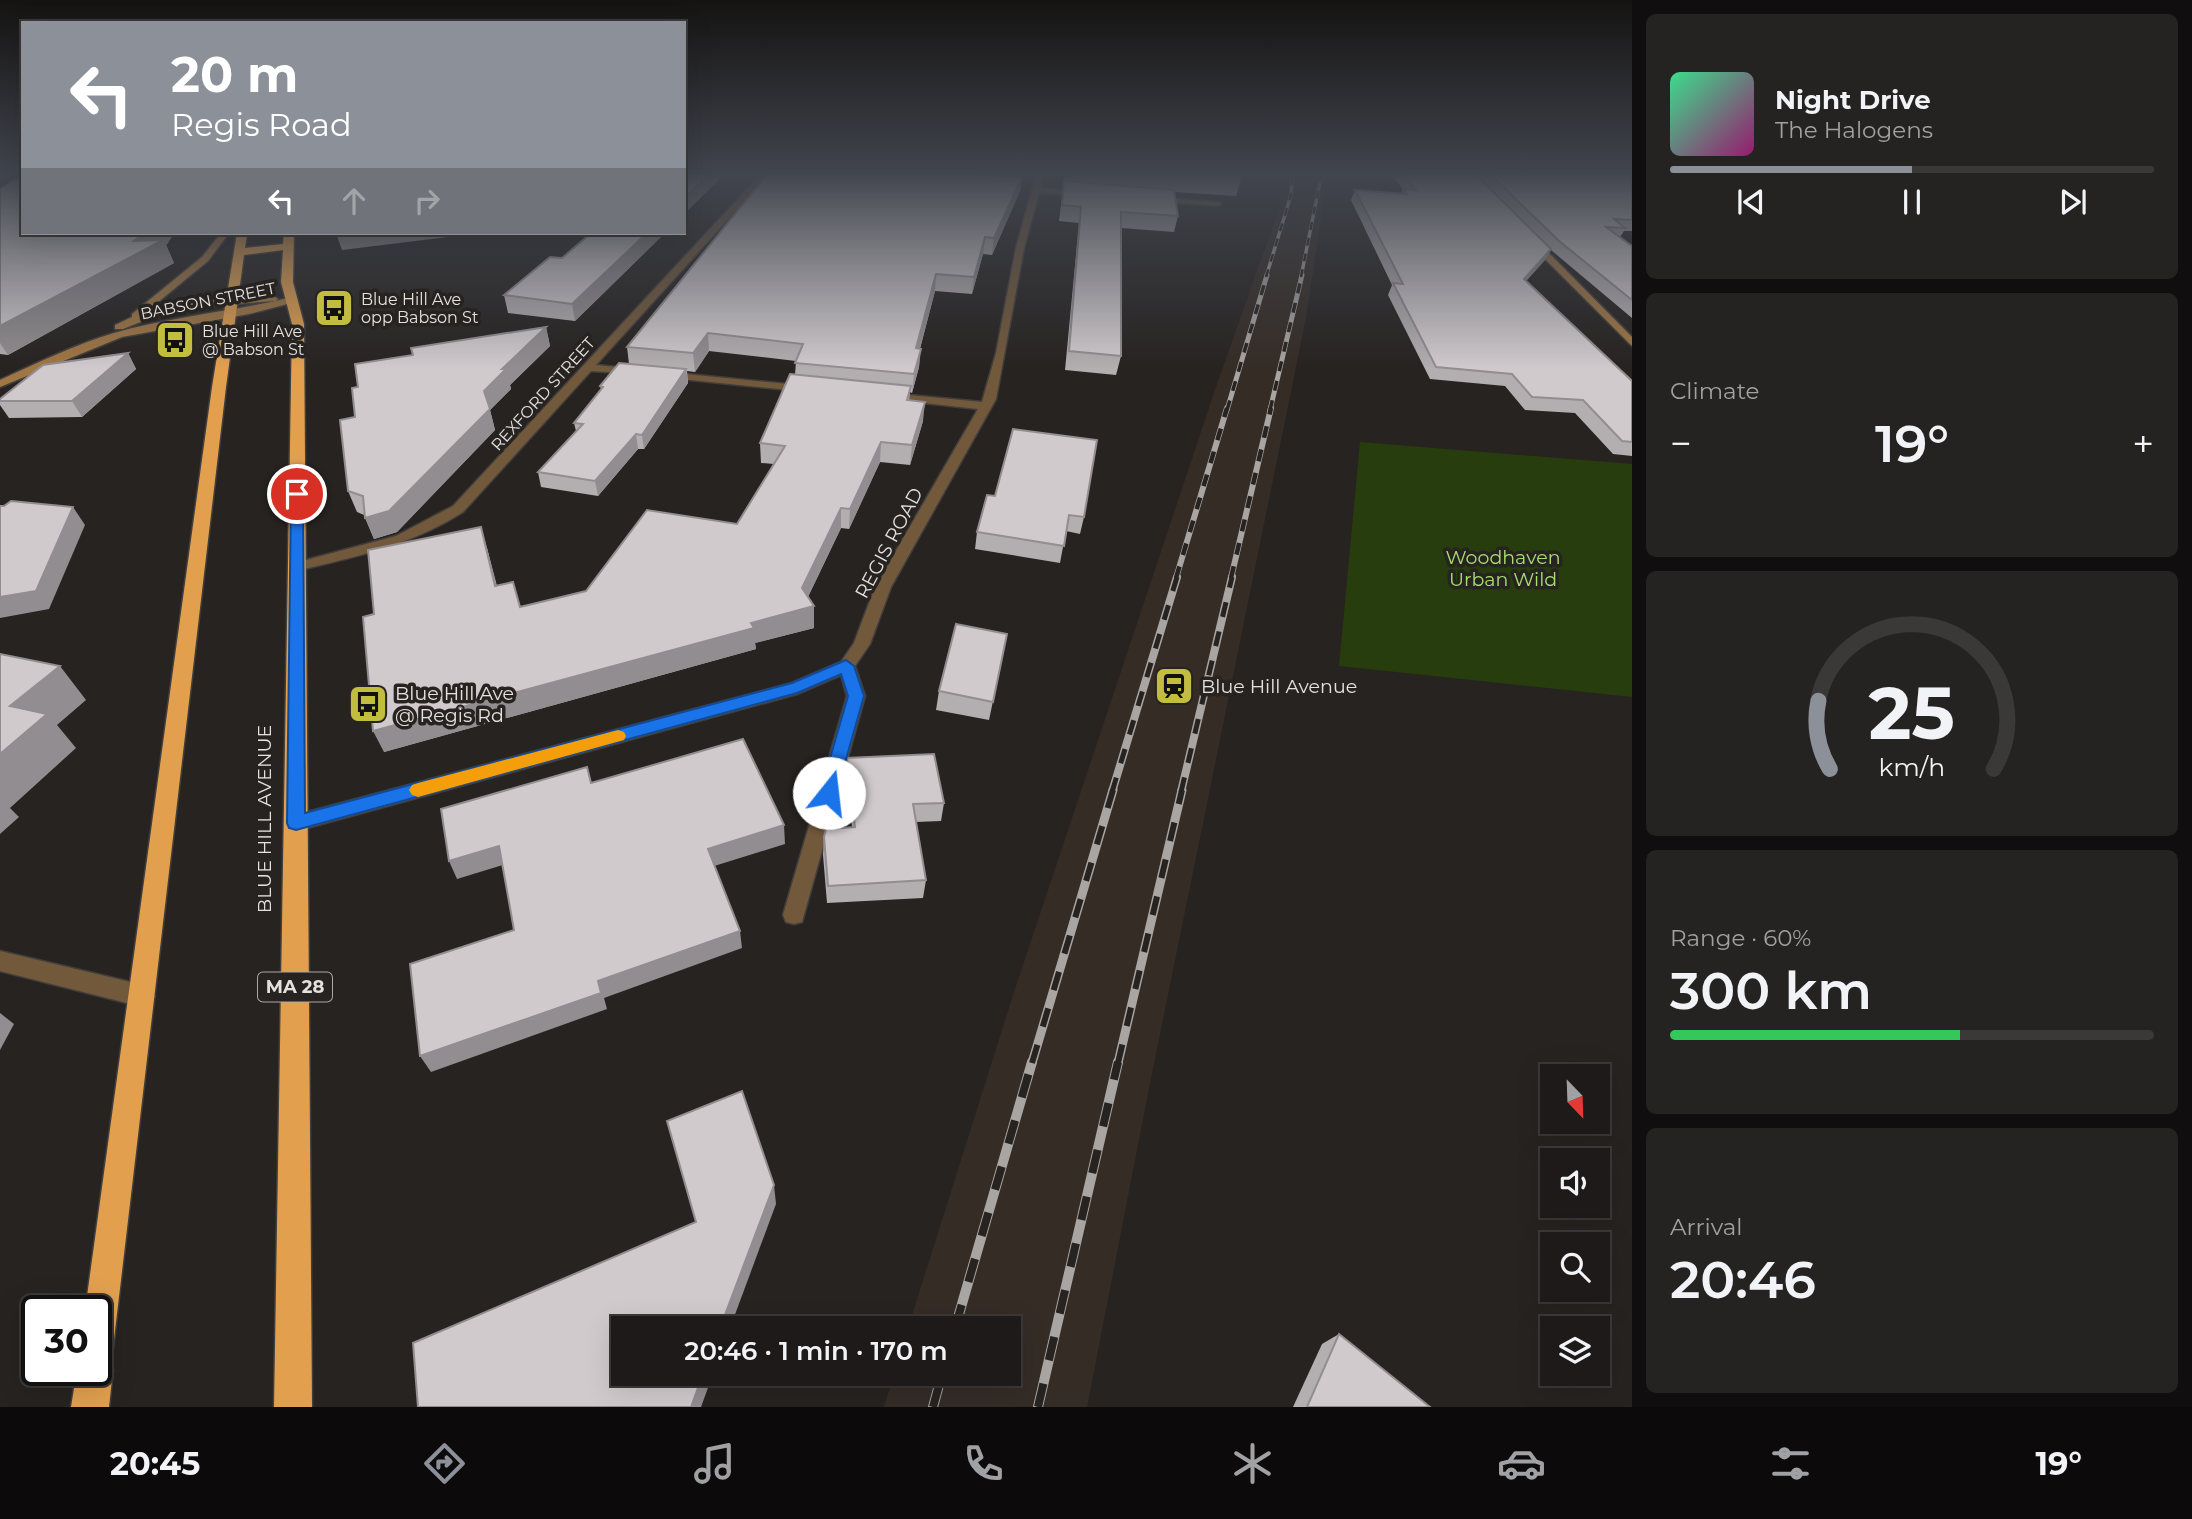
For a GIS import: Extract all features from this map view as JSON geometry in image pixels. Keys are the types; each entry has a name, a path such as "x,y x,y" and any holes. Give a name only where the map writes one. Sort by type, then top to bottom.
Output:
{"highway":[{"path":"104,1295 229,309 241,238"},
{"name":"BLUE HILL AVENUE","path":"289,238 287,282 298,324 293,1407"},
{"path":"239,252 289,246"},
{"path":"90,1407 93,1386"}],"main road":[{"path":"127,323 205,259 221,238"},
{"path":"1529,238 1632,343"},
{"name":"BABSON STREET","path":"89,345 229,309 292,300"},
{"name":"BABSON STREET","path":"0,384 89,345 127,323 160,312 229,309"}],"street":[{"name":"REXFORD STREET","path":"296,567 395,542 442,521 473,495 707,238"},
{"name":"REGIS ROAD","path":"846,666 862,644 883,587 986,406 1001,353 1023,238"},
{"path":"588,367 816,389"},
{"path":"870,395 986,406"},
{"path":"296,823 797,688 846,666 856,696 794,915"},
{"path":"0,961 143,996"}],"shaded area":[{"name":"Blue Hill Avenue","path":"1269,238 1318,238 1306,318 1150,1083 1087,1407 884,1407 890,1386 1021,1386 1021,1316 912,1316 1014,992 1218,381"}],"green space":[{"name":"Woodhaven Urban Wild","path":"1360,442 1632,464 1632,697 1339,666"}],"building":[{"path":"0,238 163,240 0,326"},
{"path":"586,238 642,238 572,304 504,295 550,257 562,258"},
{"path":"716,238 985,238 974,277 936,274 916,348 921,349 914,374 795,363 803,344 708,333 693,353 627,347"},
{"path":"1078,238 1121,238 1121,356 1069,351"},
{"path":"1379,238 1540,238 1551,249 1524,279 1632,381 1632,442 1622,441 1583,400 1532,397 1512,374 1436,367 1393,283 1403,284"},
{"path":"1556,238 1621,238 1632,246 1632,300"},
{"path":"546,327 502,369 506,369 484,391 490,409 389,511 365,518 363,496 348,491 340,420 355,417 352,388 358,387 355,364 413,355 411,348"},
{"path":"128,353 72,401 0,401 43,365"},
{"path":"619,363 686,369 642,435 636,434 595,481 538,472 583,424 574,423"},
{"path":"790,374 911,386 907,400 925,402 912,445 881,442 850,509 841,508 802,588 814,606 751,623 754,628 373,731 363,617 374,614 368,550 481,527 495,586 513,582 520,607 586,591 647,510 737,524 785,446 760,443"},
{"path":"1013,429 1097,440 1084,517 1069,515 1064,546 977,532 987,495 995,496"},
{"path":"11,501 73,507 36,591 0,597 0,506"},
{"path":"956,624 1007,634 993,702 939,691"},
{"path":"0,654 60,666 10,706 47,714 0,754"},
{"path":"743,739 784,825 708,849 740,931 598,981 601,993 420,1056 410,964 514,930 499,846 449,861 441,809 587,767 591,783"},
{"path":"934,754 944,803 913,804 926,880 828,886 824,837 826,829 855,827 847,758"},
{"path":"742,1091 774,1185 725,1316 611,1316 611,1386 699,1386 691,1407 418,1407 413,1343 696,1222 667,1121"},
{"path":"1339,1334 1430,1407 1307,1407"}],"railway":[{"path":"1266,277 1278,238"},
{"path":"1301,277 1309,238"},
{"path":"1227,410 1267,275"},
{"path":"1270,410 1302,275"},
{"path":"1176,578 1227,408"},
{"path":"1231,578 1271,408"},
{"path":"1112,792 1177,577"},
{"path":"1181,792 1232,577"},
{"path":"1032,1063 1113,790"},
{"path":"1118,1063 1182,790"},
{"path":"958,1316 1032,1062"},
{"path":"1038,1407 1118,1062"},
{"path":"933,1407 939,1386"}],"slow traffic":[{"path":"418,790 618,736"}],"place":[{"name":"Blue Hill Ave opp Babson St","path":"334,308"},
{"name":"Blue Hill Ave @ Babson St","path":"175,340"},
{"name":"Blue Hill Avenue","path":"1174,686"},
{"name":"Blue Hill Ave @ Regis Rd","path":"368,704"}],"route":[{"path":"297,494 296,823 797,688 846,666 856,696 829,793"}]}
